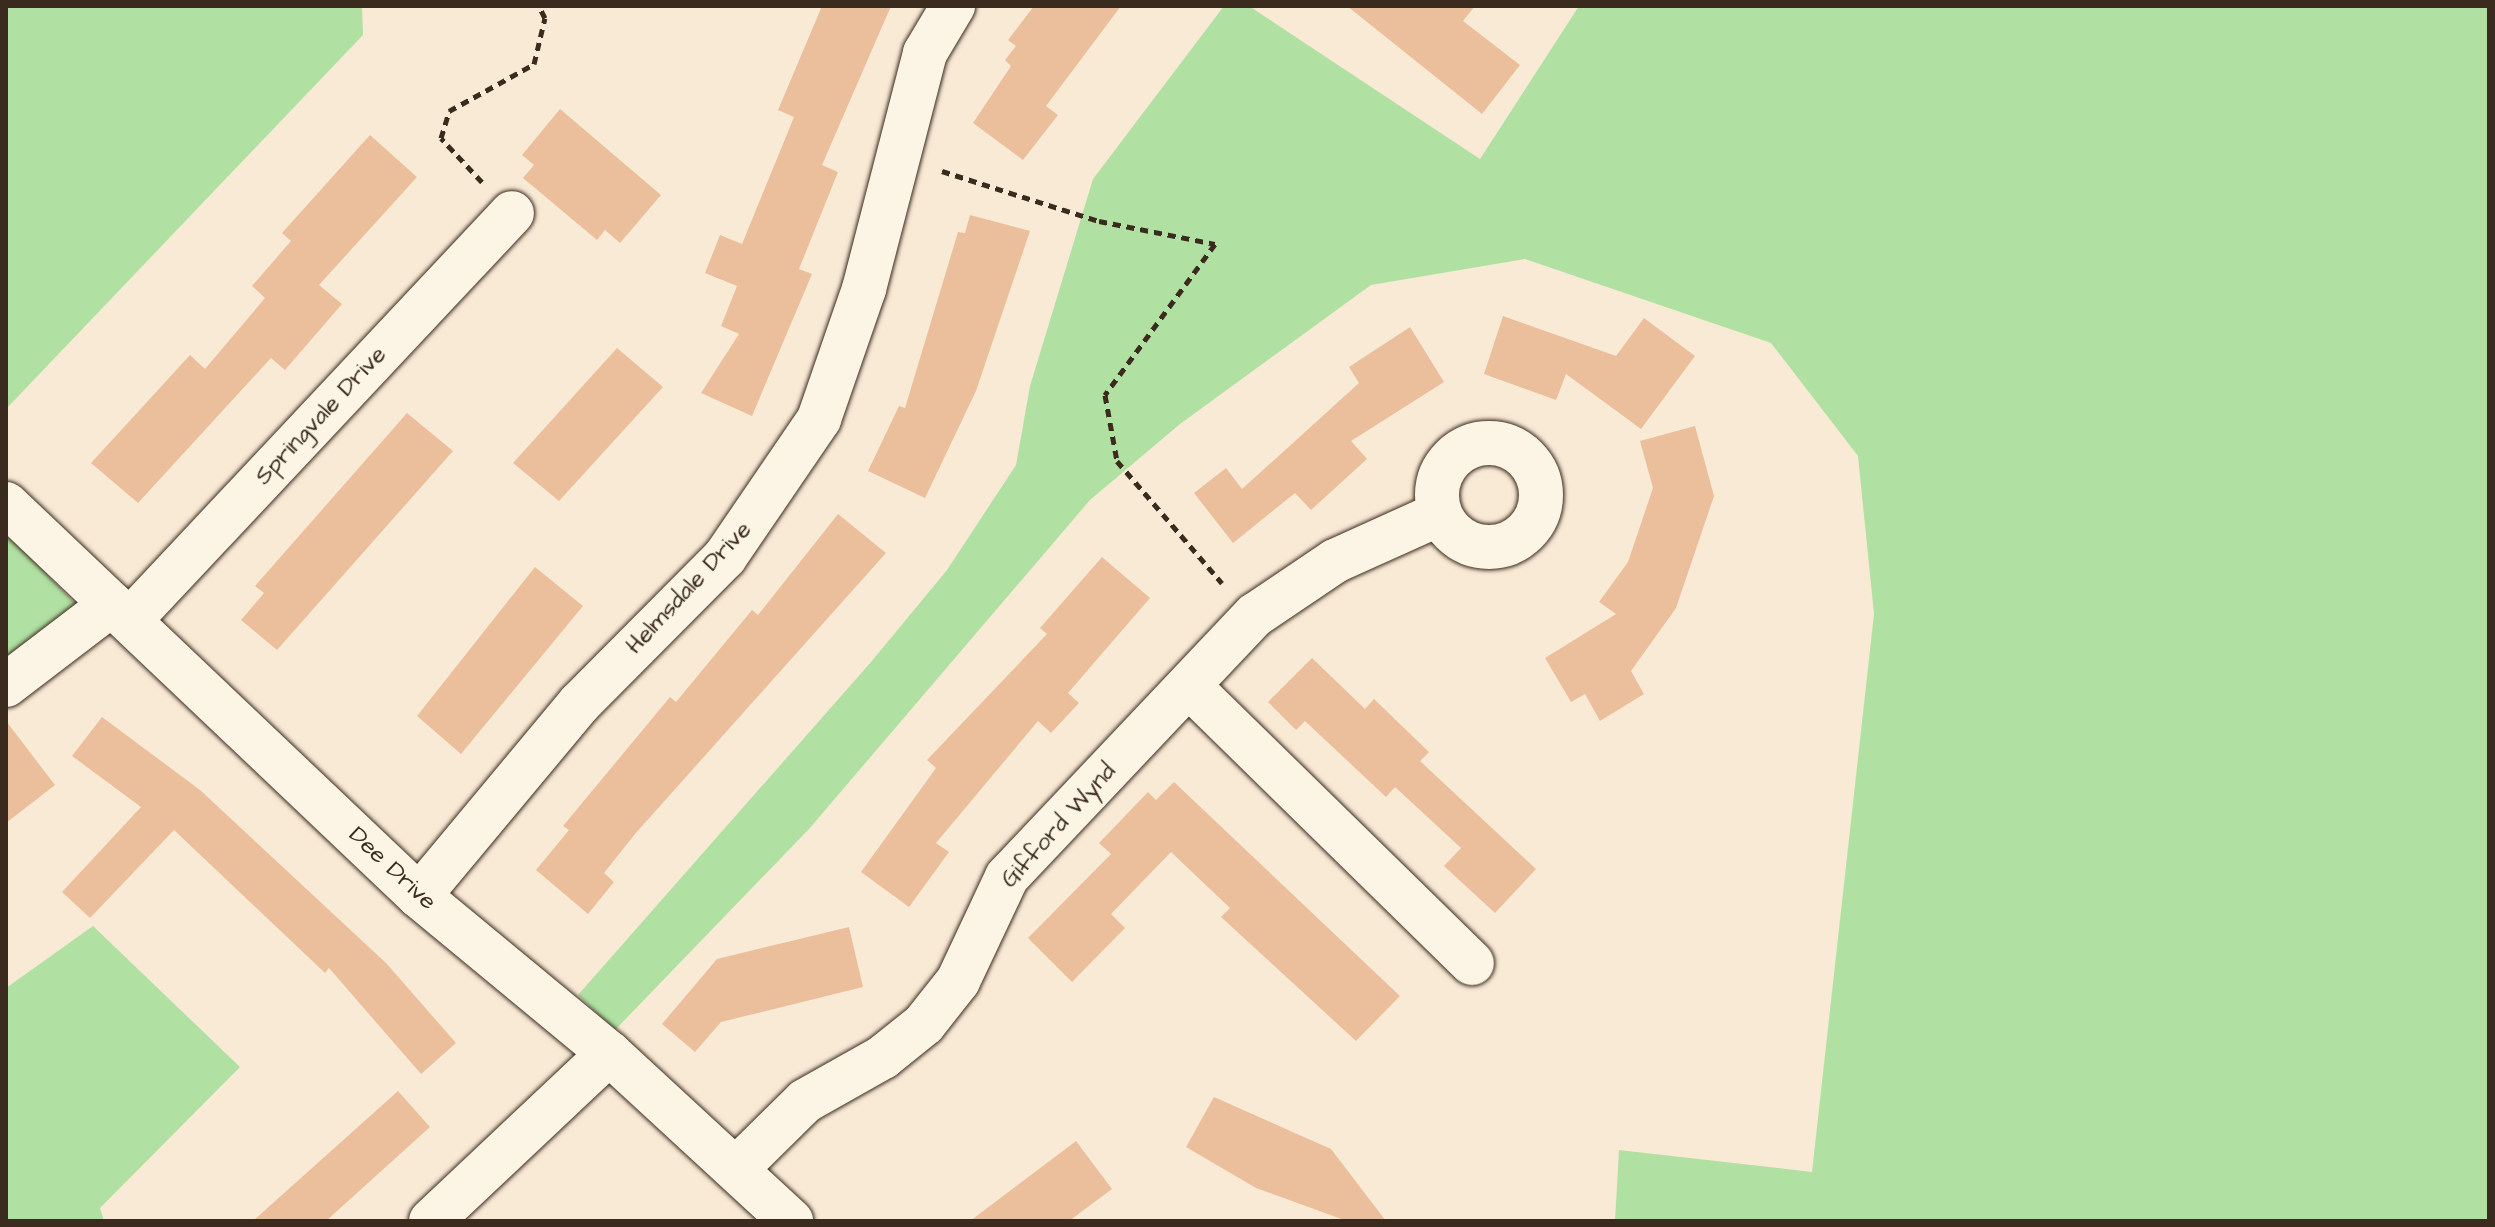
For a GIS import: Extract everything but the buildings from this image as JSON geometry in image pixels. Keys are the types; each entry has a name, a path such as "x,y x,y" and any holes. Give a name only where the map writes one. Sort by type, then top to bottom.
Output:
{"street":[{"name":"Helmsdale Drive","path":"419,896 580,703 725,557 778,486 842,362 894,156 925,53 953,6"},
{"name":"Springvale Drive","path":"6,685 121,612 512,213"},
{"name":"Dee Drive","path":"6,504 419,896 609,1053 791,1221"},
{"name":"Gifford Wynd","path":"737,1168 805,1101 883,1057 924,1024 958,981 1007,877 1255,615 1335,561 1439,514"},
{"path":"1189,686 1472,963"},
{"path":"431,1221 609,1053"}],"path":[{"path":"512,213 441,138 449,111 534,64 545,18 539,6"},
{"path":"894,156 1099,221 1215,244 1105,395 1117,461 1216,577"}],"green space":[{"path":"6,6 362,6 363,35 6,409"},
{"path":"1224,6 1249,6 1480,159 1579,6 2489,6 2489,1221 1615,1221 1619,1150 1812,1172 1874,614 1858,456 1771,343 1525,259 1371,285 1180,424 1090,500 809,829 615,1030 578,995 871,662 947,570 1016,465 1030,386 1093,179"},
{"path":"6,532 83,612 6,665"},
{"path":"93,926 240,1067 100,1208 104,1221 6,1221 6,988"}]}
